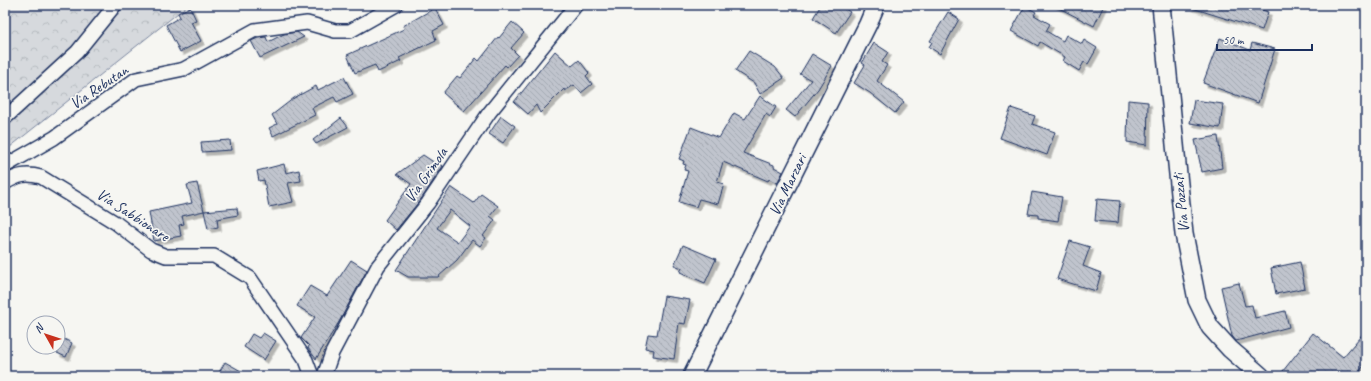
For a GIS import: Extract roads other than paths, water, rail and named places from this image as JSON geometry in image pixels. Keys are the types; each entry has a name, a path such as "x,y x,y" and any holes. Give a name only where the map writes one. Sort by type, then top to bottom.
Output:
{"street":[{"path":"5,118 78,52 115,5"},
{"name":"Via Rebutan","path":"5,166 54,138 136,79 184,69 255,30 307,23 335,31 350,31 396,5"},
{"name":"Via Grimola","path":"324,376 332,353 378,266 428,203 490,113 576,5"},
{"name":"Via Marzari","path":"695,371 876,5"},
{"name":"Via Pozzati","path":"1161,5 1184,234 1197,300 1210,327 1230,350 1261,376"},
{"name":"Via Sabbionare","path":"5,183 20,174 30,174 41,177 116,223 151,250 166,256 214,256 250,278 306,360 312,376"}]}
